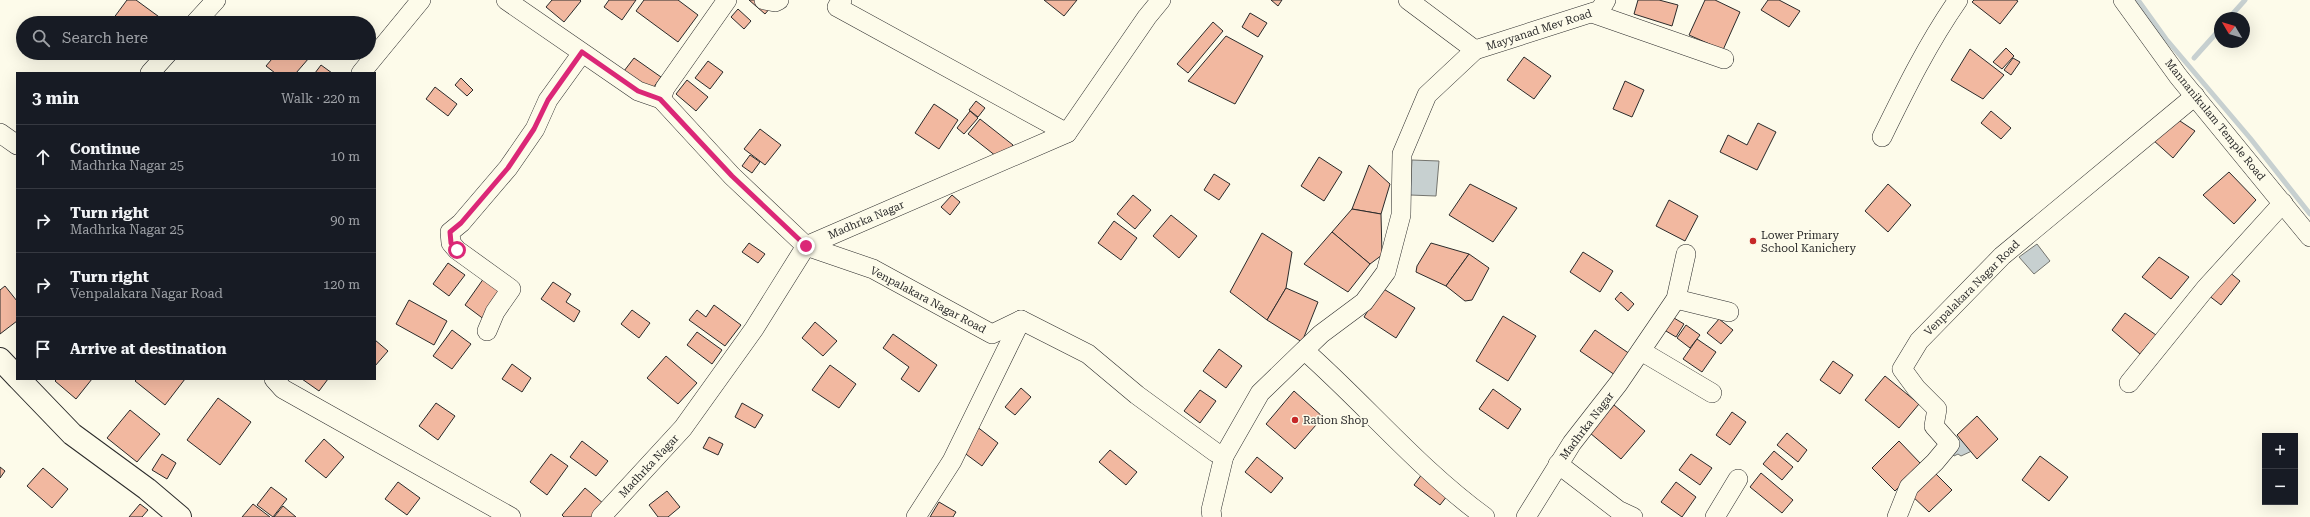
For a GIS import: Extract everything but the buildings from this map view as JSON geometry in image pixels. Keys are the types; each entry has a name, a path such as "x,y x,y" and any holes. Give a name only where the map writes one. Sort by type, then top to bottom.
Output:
{"main road":[{"path":"0,359 16,376"},
{"path":"20,380 72,434 147,489 180,517"}],"street":[{"path":"201,16 216,0"},
{"path":"376,55 421,0"},
{"name":"Venpalakara Nagar Road","path":"506,0 638,91 660,99 732,176 806,246 873,269 992,334 1022,320"},
{"path":"660,99 727,0"},
{"path":"764,0 775,2 779,0"},
{"path":"842,0 836,7 1067,133 1147,17 1161,0"},
{"path":"1408,0 1475,50"},
{"name":"Mayyanad Mev Road","path":"1305,351 1321,334 1364,302 1386,272 1401,215 1402,154 1427,96 1475,50 1600,10 1606,0"},
{"path":"1882,137 1908,85 1958,0"},
{"name":"Mannanikulam Temple Road","path":"2123,0 2195,96 2310,237"},
{"path":"1592,13 1724,59"},
{"path":"487,331 495,312 511,289 457,250 451,243 450,232 461,223 508,168 534,129 548,100 582,52"},
{"path":"151,72 162,60"},
{"path":"362,72 372,60"},
{"name":"Venpalakara Nagar Road","path":"1897,517 1909,487 1950,444 1934,426 1938,409 1916,388 1902,369 1919,341 2002,256 2195,96"},
{"path":"0,133 16,144"},
{"name":"Madhrka Nagar","path":"601,517 683,428 754,329 806,246 1067,133"},
{"path":"2129,383 2205,289 2282,203"},
{"path":"1686,254 1676,300 1641,351 1712,393"},
{"path":"1676,300 1729,312"},
{"path":"916,517 952,461 1022,320 1088,354 1143,399 1215,452 1226,452"},
{"path":"1212,517 1211,510 1226,452 1260,393 1305,351 1343,385 1452,492 1485,517"},
{"name":"Madhrka Nagar","path":"1526,517 1572,443 1617,385 1641,351"},
{"path":"275,380 283,389 511,517"},
{"name":"Madhrka Nagar","path":"1558,464 1618,510 1633,517"},
{"path":"1715,517 1738,479"}],"shaded area":[{"path":"1412,160 1439,161 1436,196 1410,195"},
{"path":"2037,244 2050,261 2034,274 2019,257"},
{"path":"1963,435 1974,450 1961,456 1958,454 1954,456 1949,449"}],"waterway":[{"path":"2138,0 2166,39 2250,138 2310,214"},
{"path":"2234,12 2245,0"},
{"path":"2194,58 2214,36"}],"place":[{"name":"Lower Primary School Kanichery","path":"1753,241"},
{"name":"Ration Shop","path":"1295,420"}],"route":[{"path":"457,250 451,243 450,232 474,209 508,168 534,129 548,100 582,52 638,91 660,99 732,176 806,246"}]}
